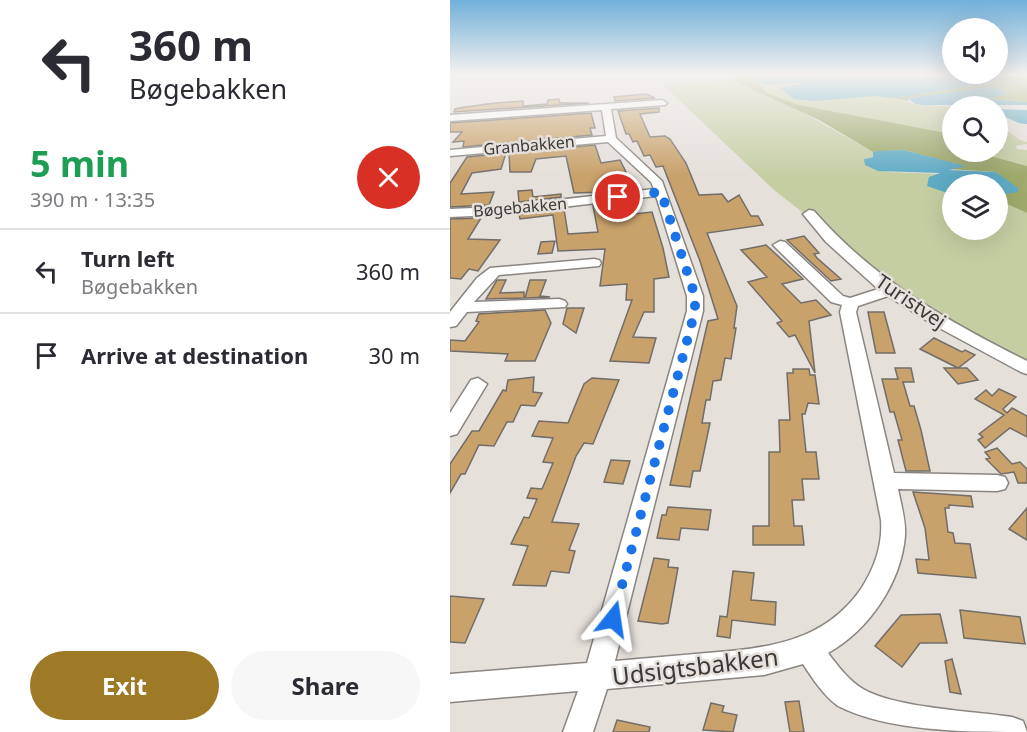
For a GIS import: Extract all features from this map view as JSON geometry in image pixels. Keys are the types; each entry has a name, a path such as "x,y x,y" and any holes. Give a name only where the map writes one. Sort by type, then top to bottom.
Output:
{"street":[{"path":"450,118 590,108"},
{"path":"578,732 597,677 695,311 695,296 661,192 656,181 614,141 609,139 613,136 606,108"},
{"name":"Granbakken","path":"450,153 609,139"},
{"path":"500,148 500,165"},
{"name":"Bøgebakken","path":"450,213 496,211 661,192"},
{"name":"Turistvej","path":"809,214 850,257 889,290 942,323 1027,369"},
{"path":"780,245 837,299 851,303 889,290"},
{"path":"450,322 465,307 485,276 495,271 594,263"},
{"name":"Udsigtsbakken","path":"450,688 764,663 808,649 846,624 872,596 887,566 893,534 885,481 848,312 851,303"},
{"path":"465,307 559,304"},
{"path":"450,429 478,384"},
{"path":"885,481 997,483"},
{"path":"808,649 837,685 854,700 876,710 1010,732"}],"green space":[{"path":"688,108 813,108 798,110 873,152 874,156 864,159 888,172 942,174 932,176 942,185 942,240 1008,240 1008,204 1027,213 1027,361 944,316 888,279 774,190"},
{"path":"793,108 816,108 942,132 942,160 904,150 873,152 819,120"},
{"path":"815,108 942,108 942,132"},
{"path":"1008,131 1027,142 1027,144 1016,146 1017,149 1027,150 1027,166 1008,161"},
{"path":"1008,161 1027,166 1027,213 1008,204 1008,174 947,169 964,166 949,162"}],"water":[{"path":"1008,109 1027,110 1027,124 1008,118"},
{"path":"904,150 942,160 942,162 966,166 949,170 999,174 942,174 942,191 927,186 929,177 940,173 878,171 865,165 864,159 873,157 873,152"},
{"path":"1008,181 1018,188 1018,192 1008,194"}],"building":[{"path":"459,108 512,108 454,112 455,109"},
{"path":"659,108 659,112 640,114 650,137 665,136 670,139 686,163 699,195 722,194 728,202 739,195 751,216 758,216 763,225 707,233 737,306 734,328 736,328 731,359 725,358 721,380 713,381 710,400 706,400 702,423 710,423 700,471 693,471 690,487 670,485 708,321 718,319 700,261 663,166 656,167 650,155 644,156 637,141 633,142 629,134 626,134 618,111"},
{"path":"591,113 595,128 590,128 592,135 463,147 464,141 453,142 462,132 450,132 450,123"},
{"path":"595,145 601,163 620,160 626,172 619,173 623,186 608,188 609,192 574,193 566,156 536,159 531,172 510,172 509,153"},
{"path":"506,153 501,169 472,173 461,194 494,192 489,205 450,207 450,183 467,157"},
{"path":"532,190 533,197 561,194 561,197 519,202 518,191"},
{"path":"612,204 615,216 652,212 663,248 669,277 654,279 654,312 644,312 633,337 656,338 649,363 610,361 632,300 626,300 627,284 600,286 605,249 558,251 553,215 520,219 519,214 564,209 568,234 598,232 593,206"},
{"path":"481,218 468,239 500,240 478,271 469,269 461,279 450,278 450,219"},
{"path":"804,236 819,253 814,254 817,258 841,279 831,281 787,240"},
{"path":"555,241 552,253 538,254 541,242"},
{"path":"766,245 803,279 782,284 801,303 816,300 831,315 809,321 815,373 795,335 789,337 777,323 782,321 748,282 767,277 741,250"},
{"path":"497,280 506,280 500,293 524,292 524,298 486,299"},
{"path":"530,280 546,280 540,296 550,297 525,298"},
{"path":"567,308 584,308 576,333 563,324"},
{"path":"545,310 551,323 535,361 505,361 508,354 450,351 450,340 465,341 479,322 476,321 479,314"},
{"path":"868,312 884,312 895,353 876,353"},
{"path":"934,338 962,352 965,350 975,355 958,368 920,349"},
{"path":"895,368 911,368 914,382 903,382 910,406 914,406 930,471 906,471 898,440 902,440 894,412 890,412 882,379 898,379"},
{"path":"944,368 967,368 978,380 958,384"},
{"path":"793,369 809,369 810,375 815,375 819,404 808,403 805,414 802,414 806,452 816,452 819,479 802,479 804,500 792,500 794,526 802,526 804,545 753,545 753,526 769,526 769,452 780,452 779,420 790,420 787,373 793,373"},
{"path":"534,377 533,392 542,393 535,406 521,405 513,422 507,422 494,446 479,445 465,474 461,474 450,493 450,464 472,431 479,431 503,390 506,391 508,380"},
{"path":"592,378 619,380 593,444 584,443 576,456 552,522 579,524 569,550 575,551 569,573 551,571 546,586 513,585 528,546 511,544 524,517 529,518 537,499 527,498 531,488 542,489 553,463 543,462 553,438 532,436 539,421 568,423 584,384"},
{"path":"999,389 1016,397 1003,409 1007,413 1012,408 1027,416 1027,437 1010,428 985,448 978,440 983,437 979,434 1004,415 975,399 986,390 992,396"},
{"path":"997,448 1012,464 1020,462 1027,469 1027,483 1018,483 1014,472 1001,474 986,459 990,458 985,452"},
{"path":"611,460 630,461 623,484 604,482"},
{"path":"913,492 971,496 973,507 949,505 949,508 945,508 948,532 953,533 955,543 970,544 976,578 918,573 916,559 929,560 925,528"},
{"path":"668,507 711,510 708,530 681,528 679,540 657,538 662,515 666,515"},
{"path":"1027,508 1027,540 1009,529"},
{"path":"654,558 669,560 668,567 678,568 668,623 638,621"},
{"path":"733,571 754,573 751,600 776,602 775,625 732,620 730,638 717,636 720,616 727,617"},
{"path":"450,596 484,599 465,643 450,642"},
{"path":"960,610 1020,617 1025,644 964,638"},
{"path":"940,614 947,643 920,643 902,667 875,646 901,615"},
{"path":"952,659 961,694 950,692 945,661"},
{"path":"799,701 804,732 790,732 785,702"},
{"path":"711,703 724,706 722,712 737,715 733,732 703,730"},
{"path":"617,720 650,727 649,732 613,732"}],"route":[{"path":"613,619 695,311 695,296 661,192 618,197"}]}
